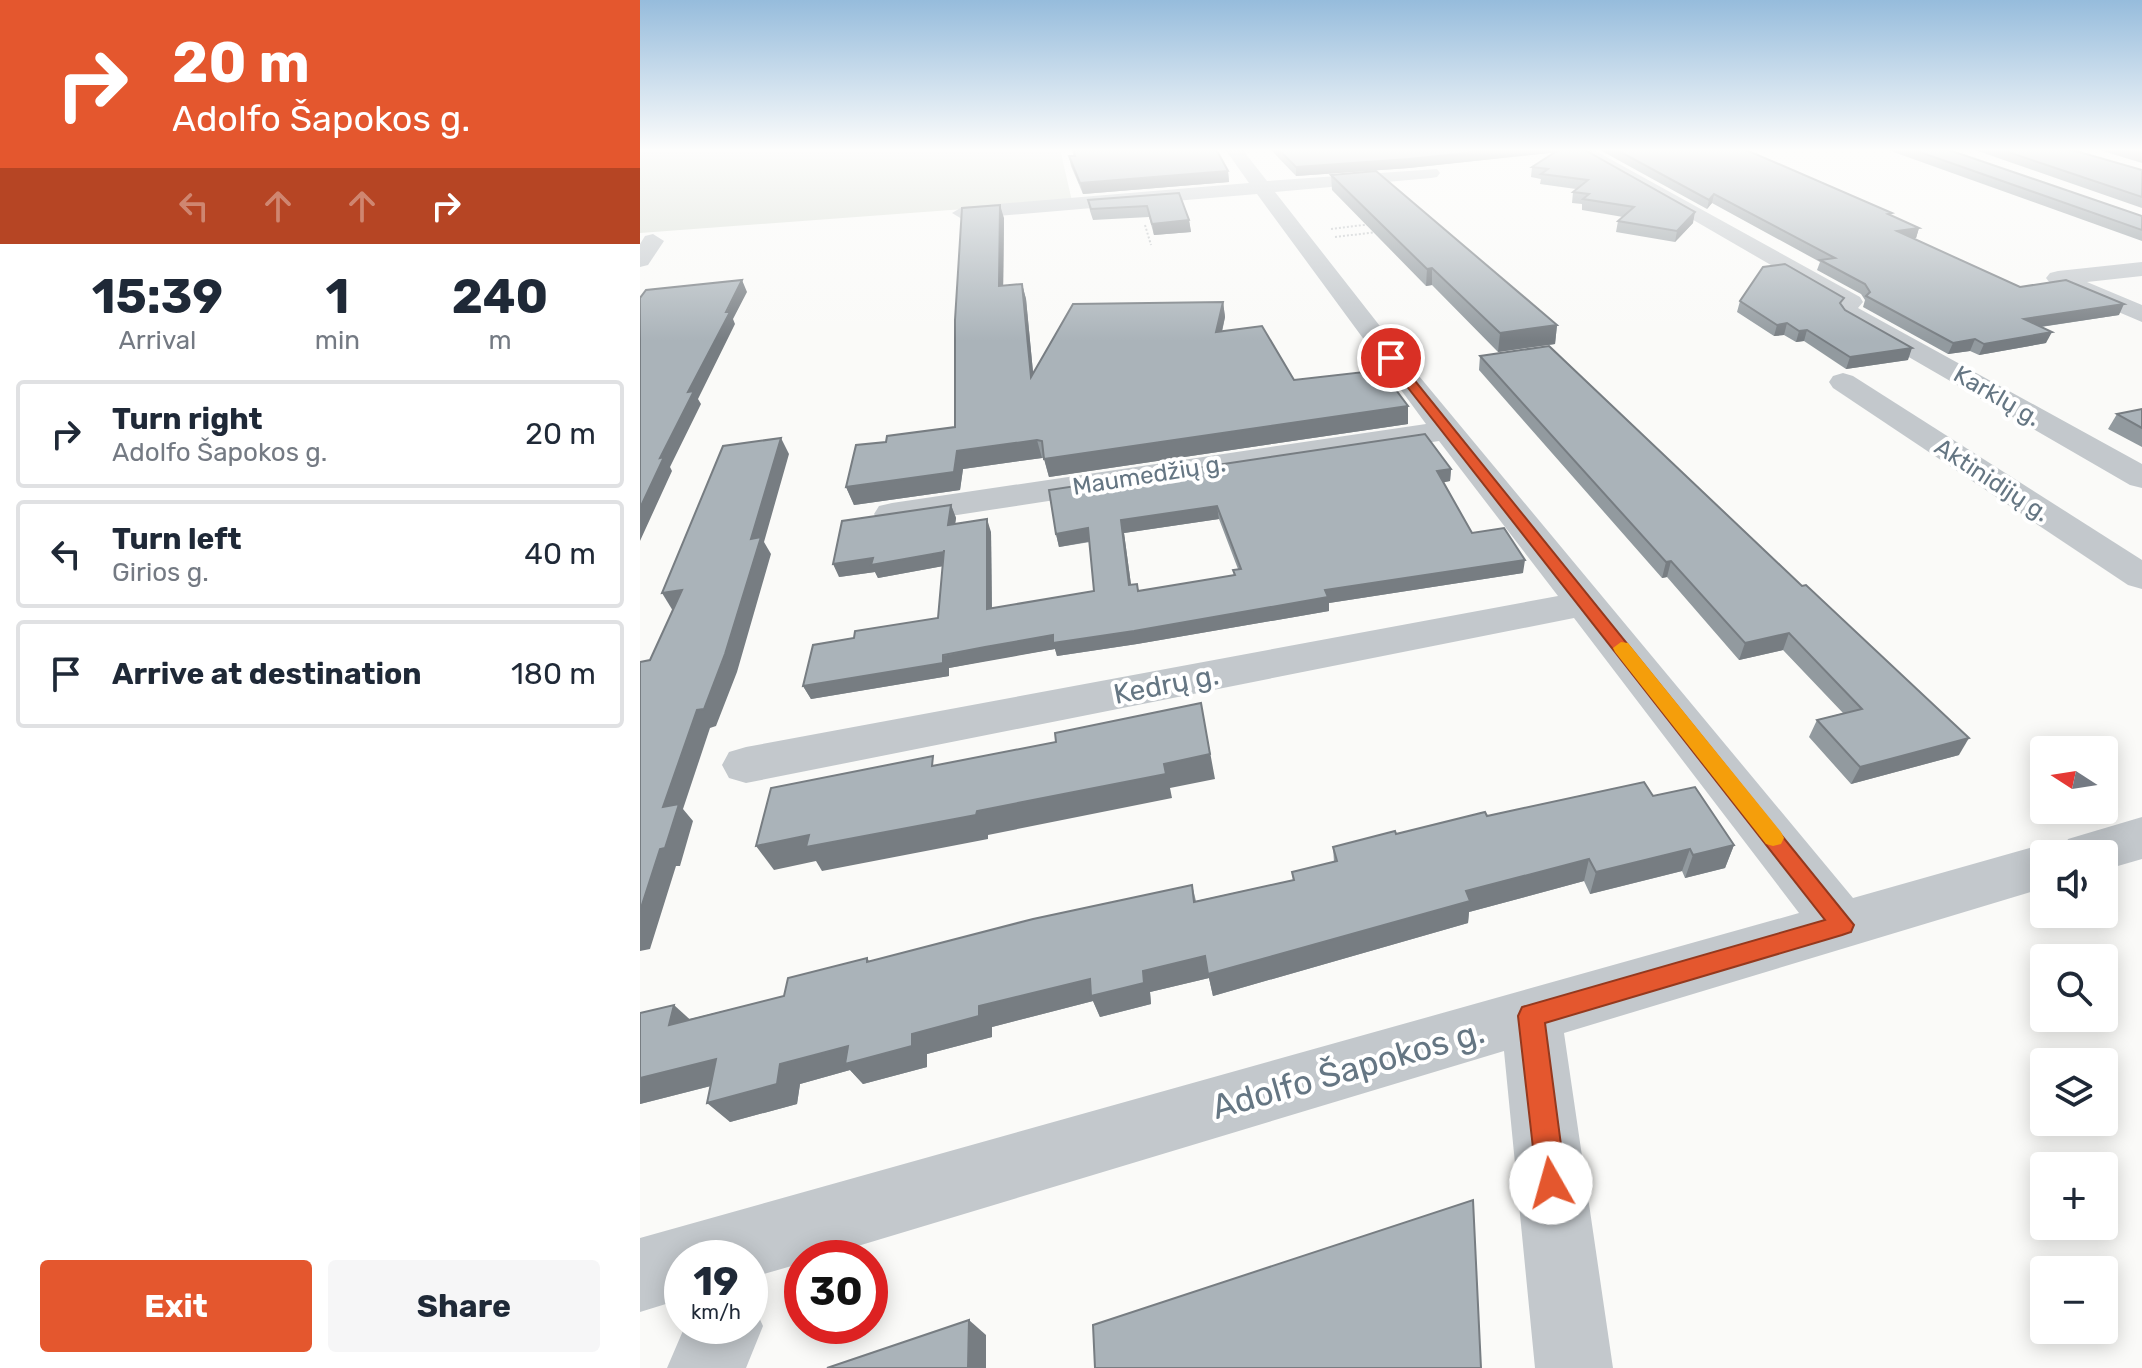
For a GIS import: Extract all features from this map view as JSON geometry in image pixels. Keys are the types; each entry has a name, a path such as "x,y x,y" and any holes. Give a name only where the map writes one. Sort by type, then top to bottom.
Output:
{"street":[{"path":"1280,213 1447,430 1842,925"},
{"name":"Karklų g.","path":"1689,213 2142,478"},
{"path":"2142,269 2058,278 2142,314"},
{"name":"Aktinidijų g.","path":"1843,382 2142,577"},
{"name":"Maumedžių g.","path":"867,518 1447,430"},
{"name":"Kedrų g.","path":"746,765 1586,603"},
{"path":"2118,845 2142,838"},
{"name":"Adolfo Šapokos g.","path":"768,1252 1531,1016 2030,870"},
{"path":"1531,1016 1574,1368"},
{"path":"640,1275 664,1268"},
{"path":"706,1368 717,1344"}],"path":[{"path":"1302,241 1386,231"}],"shaded area":[{"path":"640,213 912,213 640,233"}],"building":[{"path":"962,213 1000,213 999,286 1022,284 1031,377 1073,304 1223,302 1216,332 1262,326 1294,380 1364,372 1366,376 1384,374 1408,406 1044,459 1042,441 1037,440 957,451 954,472 846,487 856,445 886,442 887,436 955,427 955,320"},
{"path":"1149,213 1186,213 1189,220 1152,224"},
{"path":"1370,213 1425,213 1557,325 1500,333 1432,268 1427,269"},
{"path":"1627,213 1694,213 1677,231 1618,221"},
{"path":"1750,213 1892,213 1888,214 1919,228 1897,231 2020,287 2066,280 2124,304 2024,319 2052,332 1984,344 1975,339 1953,343 1866,296 1870,292 1865,284 1820,260 1835,258"},
{"path":"2093,213 2133,213 2142,216 2142,230"},
{"path":"1785,264 1844,298 1840,303 1845,310 1912,348 1850,357 1807,330 1799,331 1787,323 1777,325 1740,301 1763,267"},
{"path":"742,280 726,312 730,312 688,392 694,391 660,458 664,457 640,508 640,298 646,290"},
{"path":"1549,346 1802,586 1806,585 1969,738 1860,767 1817,720 1862,709 1789,633 1745,643 1671,561 1666,562 1480,356"},
{"path":"2142,409 2142,428 2117,414"},
{"path":"1425,434 1451,469 1437,471 1472,533 1504,528 1525,560 1325,590 1328,597 1134,631 1053,643 1053,635 943,655 943,663 803,686 813,645 854,638 855,631 938,618 944,552 871,565 873,558 833,564 842,521 951,505 948,525 987,519 987,609 1094,591 1088,528 1056,534 1049,490","holes":["1217,506 1241,569 1233,570 1235,575 1138,591 1137,584 1129,585 1121,520"]},
{"path":"781,438 751,539 761,537 725,654 704,709 697,710 663,807 679,804 665,848 660,849 640,911 640,662 650,660 682,590 662,593 723,446"},
{"path":"1201,703 1210,754 1164,764 1166,774 977,811 976,815 806,847 809,835 756,846 771,788 933,756 932,766 1056,742 1055,733"},
{"path":"1644,782 1653,796 1695,787 1734,845 1693,855 1690,849 1596,872 1589,859 1466,891 1470,901 1208,974 1205,956 1143,971 1144,983 1091,996 1090,979 979,1006 979,1016 912,1034 912,1046 845,1064 848,1046 780,1064 777,1084 707,1103 716,1059 640,1078 640,1013 674,1005 669,1025 784,996 788,978 867,958 867,962 1033,919 1192,885 1194,902 1294,880 1292,872 1337,861 1333,847 1485,812 1487,816"},
{"path":"1473,1200 1481,1368 1095,1368 1093,1325"},
{"path":"969,1320 968,1368 827,1368"}],"slow traffic":[{"path":"1621,648 1773,838"}],"route":[{"path":"1391,358 1842,925 1531,1016 1551,1183"}]}
